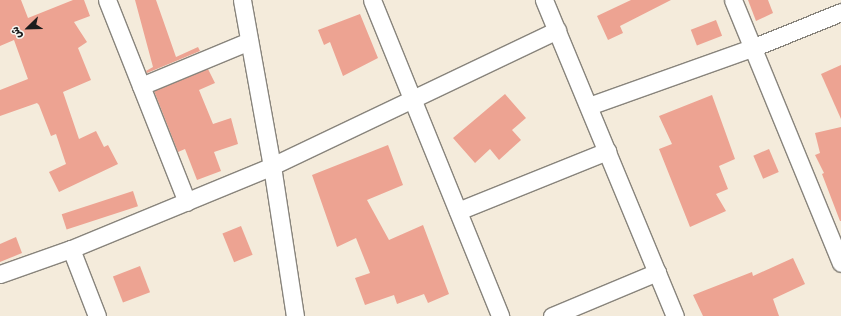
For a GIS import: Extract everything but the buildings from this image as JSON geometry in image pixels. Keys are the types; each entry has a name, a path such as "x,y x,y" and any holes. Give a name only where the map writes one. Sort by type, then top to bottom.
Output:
{"street":[{"path":"106,0 187,202"},
{"path":"242,0 272,166 295,316"},
{"path":"372,0 500,316"},
{"path":"544,0 675,316"},
{"path":"733,0 841,263"},
{"path":"589,106 752,48 841,12"},
{"path":"0,274 71,249 272,166 557,30"},
{"path":"141,86 249,41"},
{"path":"458,211 607,151"},
{"path":"71,249 97,316"},
{"path":"552,316 657,272"}]}
